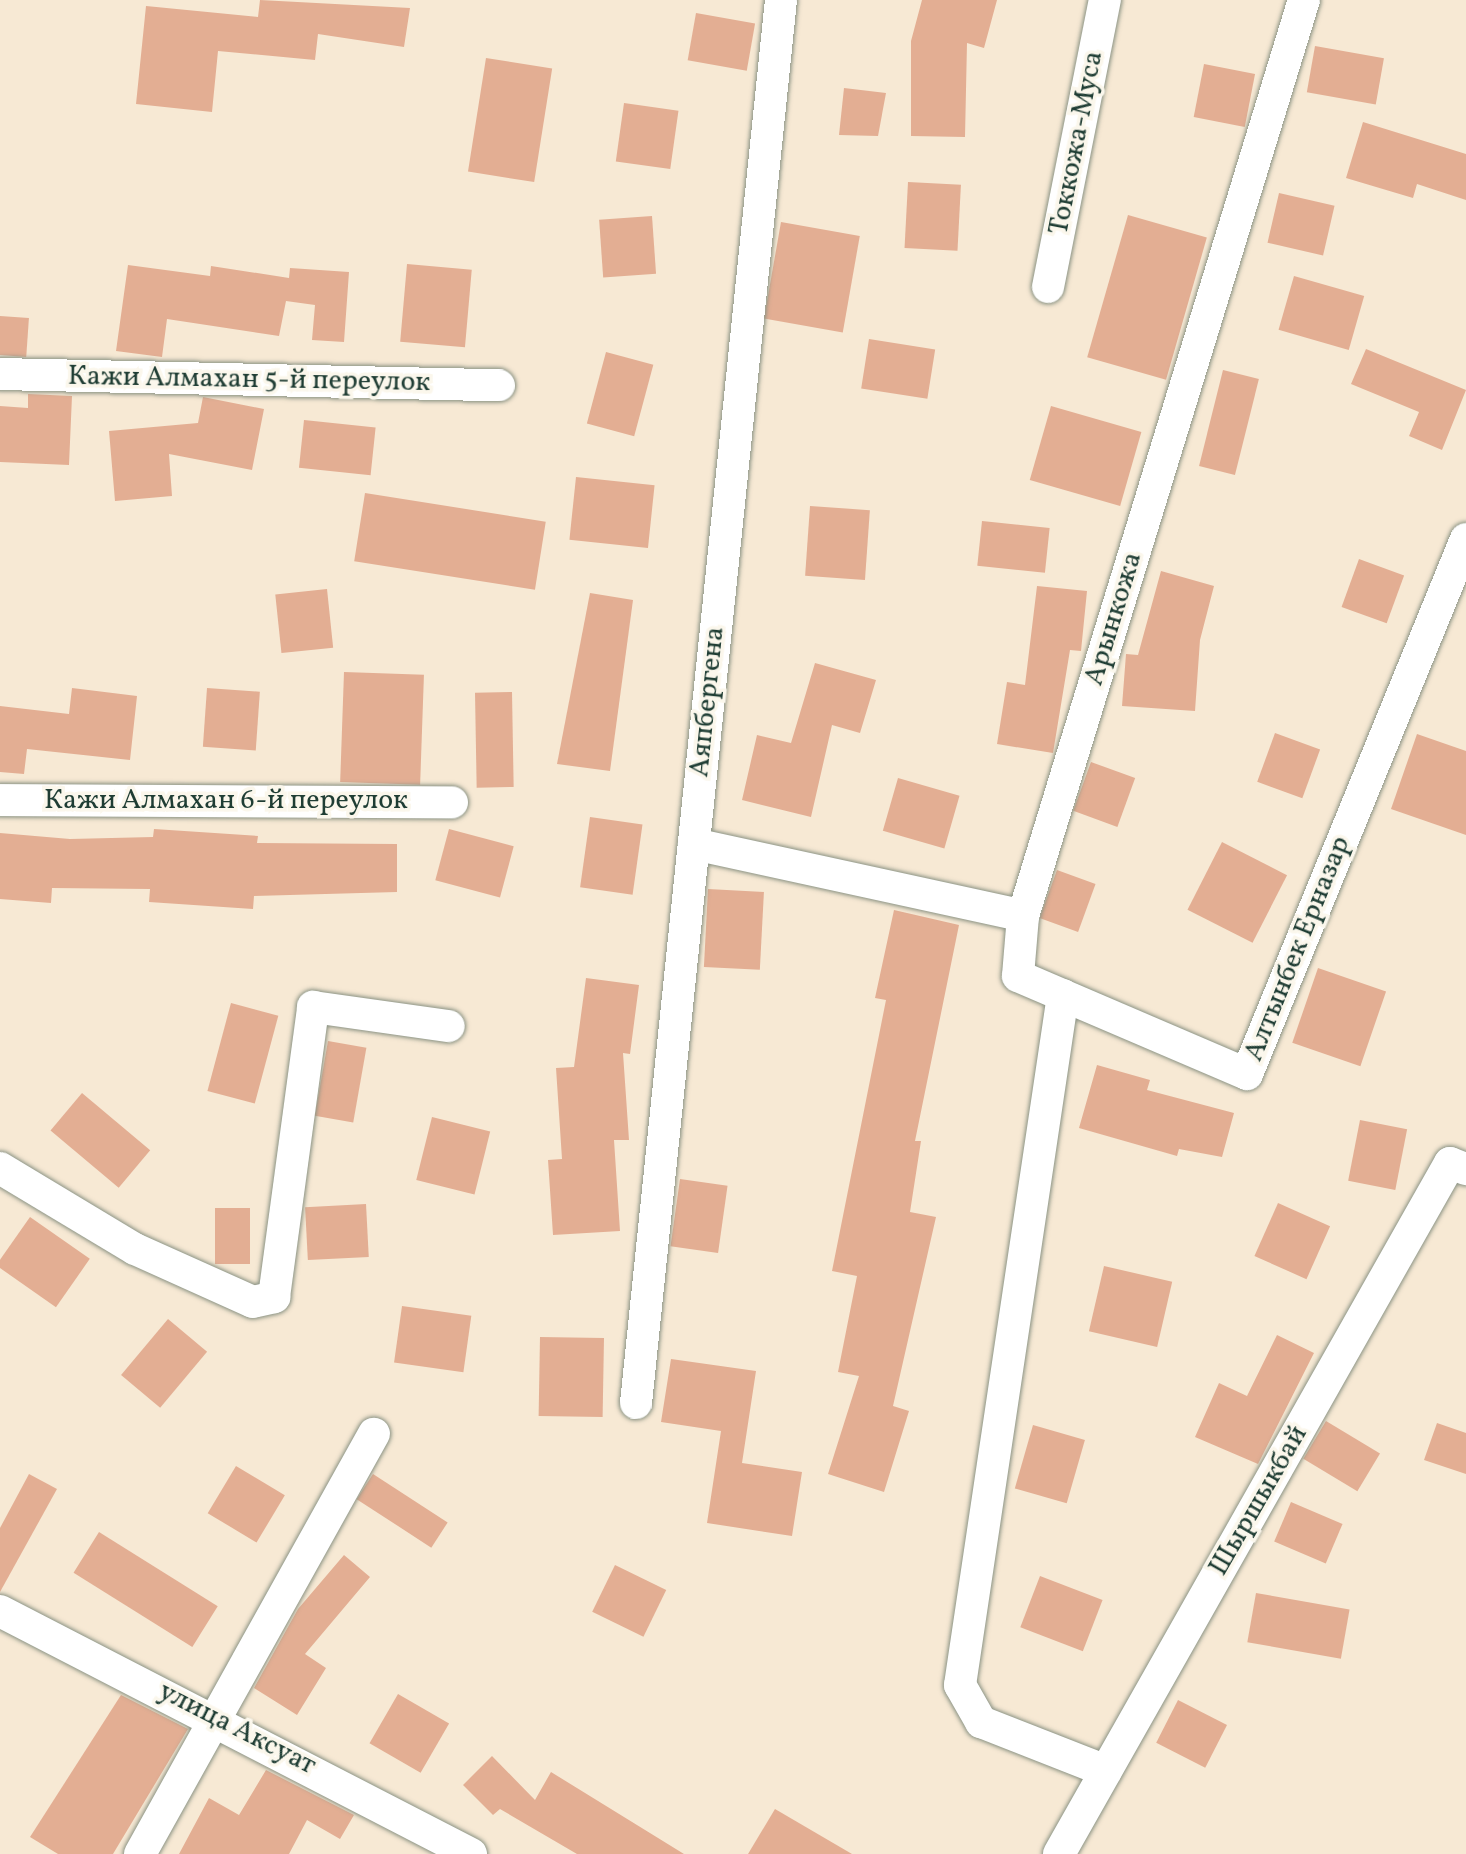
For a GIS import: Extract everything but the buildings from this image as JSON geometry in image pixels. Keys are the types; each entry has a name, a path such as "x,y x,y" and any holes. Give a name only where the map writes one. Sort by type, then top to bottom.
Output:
{"street":[{"name":"Аяпбергена","path":"636,1403 781,0"},
{"name":"Токкожа-Муса","path":"1048,287 1105,0"},
{"name":"Арынкожа","path":"1023,916 1304,0"},
{"name":"Кажи Алмахан 5-й переулок","path":"0,374 499,385"},
{"name":"Алтынбек Ерназар","path":"1023,916 1018,976 1247,1074 1466,539"},
{"name":"Кажи Алмахан 6-й переулок","path":"0,800 452,802"},
{"path":"694,844 1023,916"},
{"path":"1063,995 960,1685 981,1722 1106,1771"},
{"path":"3,1179 135,1249 253,1302 274,1297 313,1007 449,1026"},
{"name":"Шыршыкбай","path":"1059,1854 1450,1163 1466,1169"},
{"path":"140,1854 220,1719 374,1434"},
{"name":"улица Аксуат","path":"0,1611 220,1719 471,1854"}]}
